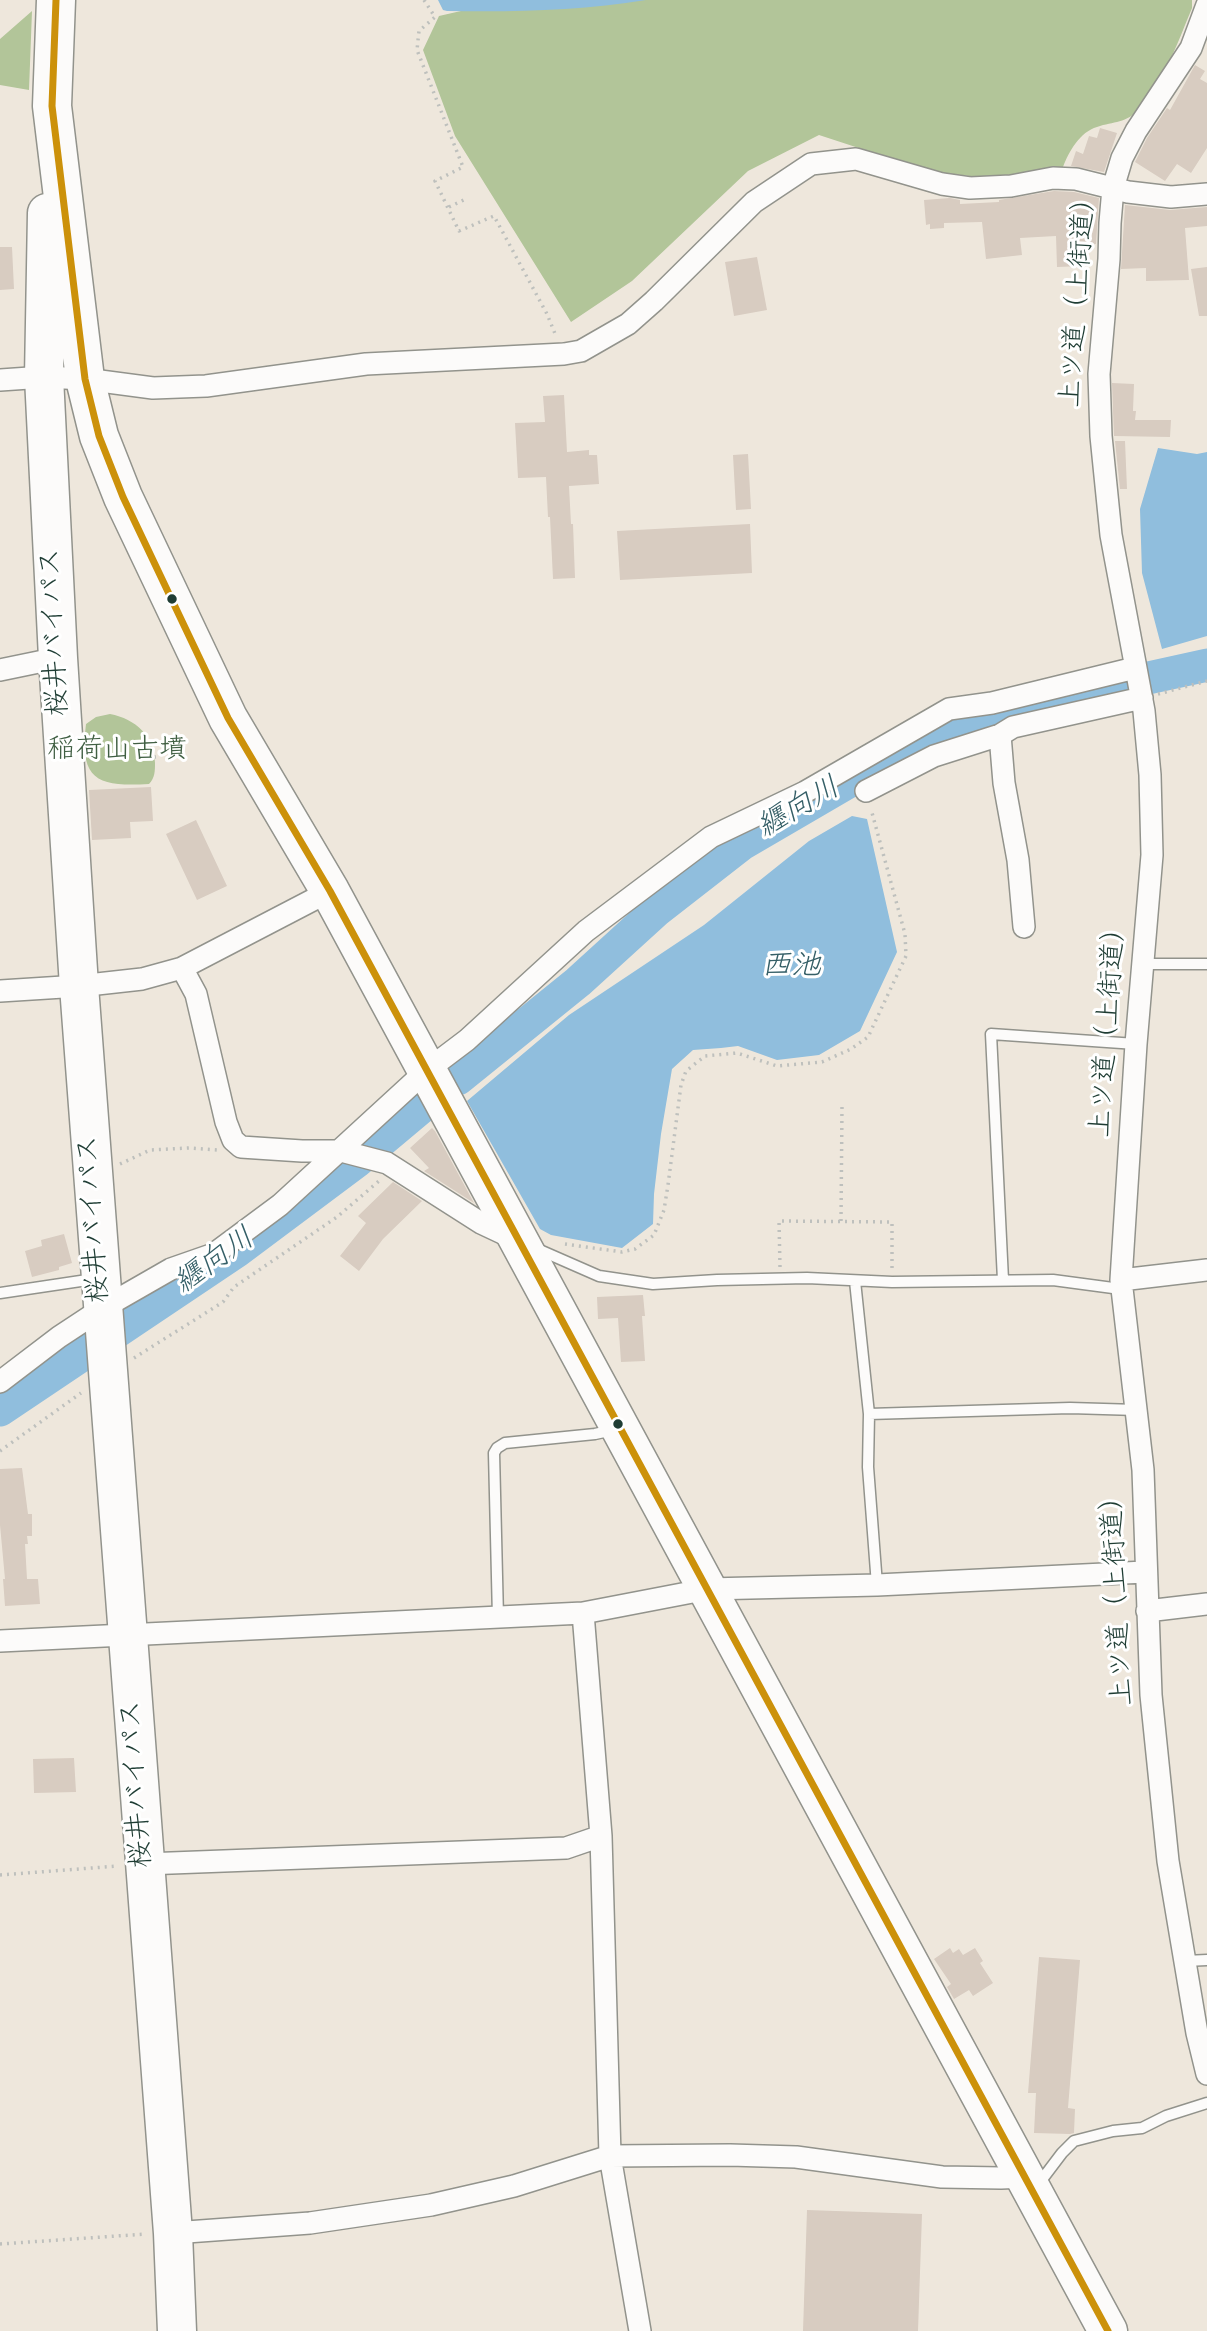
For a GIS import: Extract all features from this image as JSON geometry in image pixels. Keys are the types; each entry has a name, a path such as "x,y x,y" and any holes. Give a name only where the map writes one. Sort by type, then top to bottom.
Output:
{"highway":[{"path":"56,0 52,106 85,379 99,436 123,497 222,705 330,891 1108,2331"},
{"name":"桜井バイパス","path":"52,106 45,241 44,377 58,658 102,1304 173,2233 177,2331"}],"street":[{"name":"上ツ道（上街道）","path":"1207,5 1191,48 1136,131 1122,158 1113,188 1098,374 1111,535 1138,683 1150,775 1152,855 1136,1044 1121,1280 1143,1470 1151,1695 1168,1861 1197,2033 1207,2074"},
{"path":"0,380 44,377 85,379 153,388 206,386 366,364 581,351 628,324 754,202 811,164 856,159 942,184 970,188 1011,186 1053,178 1076,179 1128,192 1171,197 1207,194"},
{"path":"0,670 58,658"},
{"path":"866,791 934,756 1000,735 1013,727 1138,683"},
{"path":"0,1382 102,1304 171,1269 215,1254 280,1205 344,1152 426,1071 467,1040 586,931 711,837 805,792 949,709 1138,683"},
{"path":"1000,735 1004,783 1018,860 1024,927"},
{"path":"0,991 142,979 182,968 330,891"},
{"path":"182,968 196,994 226,1122 233,1140 241,1147 344,1152 390,1165 481,1223 517,1239"},
{"path":"1121,1280 1207,1270"},
{"path":"0,1641 583,1613 708,1589 877,1585 1145,1573"},
{"path":"1147,1611 1207,1604"},
{"path":"583,1613 601,1836 610,2156 640,2331"},
{"path":"145,1864 566,1848 601,1836"},
{"path":"173,2233 310,2223 431,2204 514,2186 610,2156 796,2157 942,2177 1001,2178 1029,2184"}],"lane":[{"path":"1142,964 1207,964"},
{"path":"1003,1280 991,1034 1136,1044"},
{"path":"517,1239 599,1276 653,1284 780,1279 892,1282 1053,1280 1113,1288 1121,1280"},
{"path":"855,1280 869,1414 868,1467 877,1585"},
{"path":"0,1293 102,1304"},
{"path":"869,1414 1056,1408 1137,1410"},
{"path":"498,1618 494,1454 497,1448 505,1443 595,1434 619,1428"},
{"path":"1185,1961 1207,1960"},
{"path":"1029,2184 1074,2141 1113,2131 1142,2128 1166,2116 1207,2103"}],"path":[{"path":"424,0 435,17 419,32 417,50 463,167 435,181 459,230 494,216 547,314 564,354"},
{"path":"448,207 466,199"},
{"path":"1138,683 1207,681"},
{"path":"141,758 156,757"},
{"path":"561,1244 622,1252 635,1249 654,1235 664,1210 681,1085 687,1071 705,1056 737,1053 777,1066 822,1062 851,1049 868,1037 906,956 905,934 866,791"},
{"path":"841,1221 842,1106"},
{"path":"93,1177 150,1150 225,1150 241,1147"},
{"path":"0,1451 108,1369 223,1302 234,1287 337,1217 390,1165"},
{"path":"780,1279 779,1221 892,1222 892,1282"},
{"path":"0,1875 145,1864"},
{"path":"0,2244 173,2233"}],"green space":[{"path":"563,0 1192,0 1192,8 1164,73 1149,97 1135,113 1125,119 1085,133 1072,149 1063,167 986,178 929,171 819,135 748,171 632,281 571,322 455,136 423,50 439,16 496,3"},
{"path":"32,11 29,90 0,85 0,39"},
{"name":"稲荷山古墳","path":"110,714 128,720 147,737 155,763 154,777 149,784 116,784 104,781 95,776 89,768 85,743 86,724 96,717"}],"water":[{"path":"438,0 646,0 572,9 447,11 443,10"},
{"path":"1158,448 1197,454 1207,452 1207,636 1162,649 1142,573 1140,509"},
{"name":"西池","path":"852,816 867,819 897,952 860,1031 819,1055 777,1060 738,1046 693,1050 672,1069 661,1134 653,1224 622,1248 551,1235 540,1229 467,1101 569,1015 704,925 809,841"}],"building":[{"path":"1195,65 1205,71 1200,79 1207,83 1207,148 1191,173 1177,164 1165,181 1135,162 1147,138 1167,108 1170,110"},
{"path":"1100,128 1117,133 1104,172 1071,166 1076,151 1083,154 1089,136 1097,138"},
{"path":"1054,191 1099,198 1096,244 1083,245 1084,266 1057,267 1056,236 1020,238 1022,255 986,259 982,222 944,223 944,228 930,229 930,224 926,225 924,200 950,198 960,200 960,204 999,202"},
{"path":"1125,205 1170,210 1207,207 1207,226 1185,228 1189,280 1146,281 1146,268 1121,269"},
{"path":"0,247 12,247 14,289 0,290"},
{"path":"757,257 767,310 734,316 725,262"},
{"path":"1207,267 1207,316 1199,316 1191,269"},
{"path":"1112,383 1134,384 1135,420 1171,420 1170,437 1114,436"},
{"path":"564,395 567,452 589,450 589,455 597,455 599,484 569,486 575,578 553,579 546,477 518,478 515,423 545,422 543,396"},
{"path":"1115,441 1125,441 1127,489 1120,489"},
{"path":"748,454 751,509 736,510 733,455"},
{"path":"750,524 752,573 620,580 617,531"},
{"path":"151,787 153,821 130,822 131,838 92,840 89,790"},
{"path":"196,820 227,886 197,900 166,834"},
{"path":"432,1128 474,1203 424,1171 429,1168 410,1148"},
{"path":"393,1182 422,1201 383,1239 359,1271 340,1256 366,1223 358,1216"},
{"path":"64,1234 72,1263 59,1267 59,1270 32,1277 25,1251 42,1246 41,1240"},
{"path":"643,1295 645,1361 621,1362 618,1318 598,1319 597,1297"},
{"path":"22,1468 28,1514 32,1514 32,1536 27,1536 28,1544 25,1544 27,1579 38,1579 40,1604 5,1606 0,1469"},
{"path":"74,1758 76,1792 34,1793 33,1759"},
{"path":"950,1948 953,1953 959,1949 963,1955 975,1948 983,1961 980,1963 993,1983 973,1996 969,1990 954,1999 947,1987 951,1984 934,1959"},
{"path":"1039,1957 1080,1960 1068,2108 1075,2109 1074,2133 1070,2134 1034,2133 1036,2093 1028,2093"},
{"path":"807,2210 922,2214 918,2331 803,2331"}],"waterway":[{"name":"纒向川","path":"458,1079 578,982 656,911 742,844 874,767 960,730 1066,696 1207,665"},
{"name":"纒向川","path":"0,1410 237,1251 356,1162 424,1105"}],"transit line":[{"path":"56,0 52,106 85,379 99,436 123,497 228,718 330,891 1108,2331"}]}
